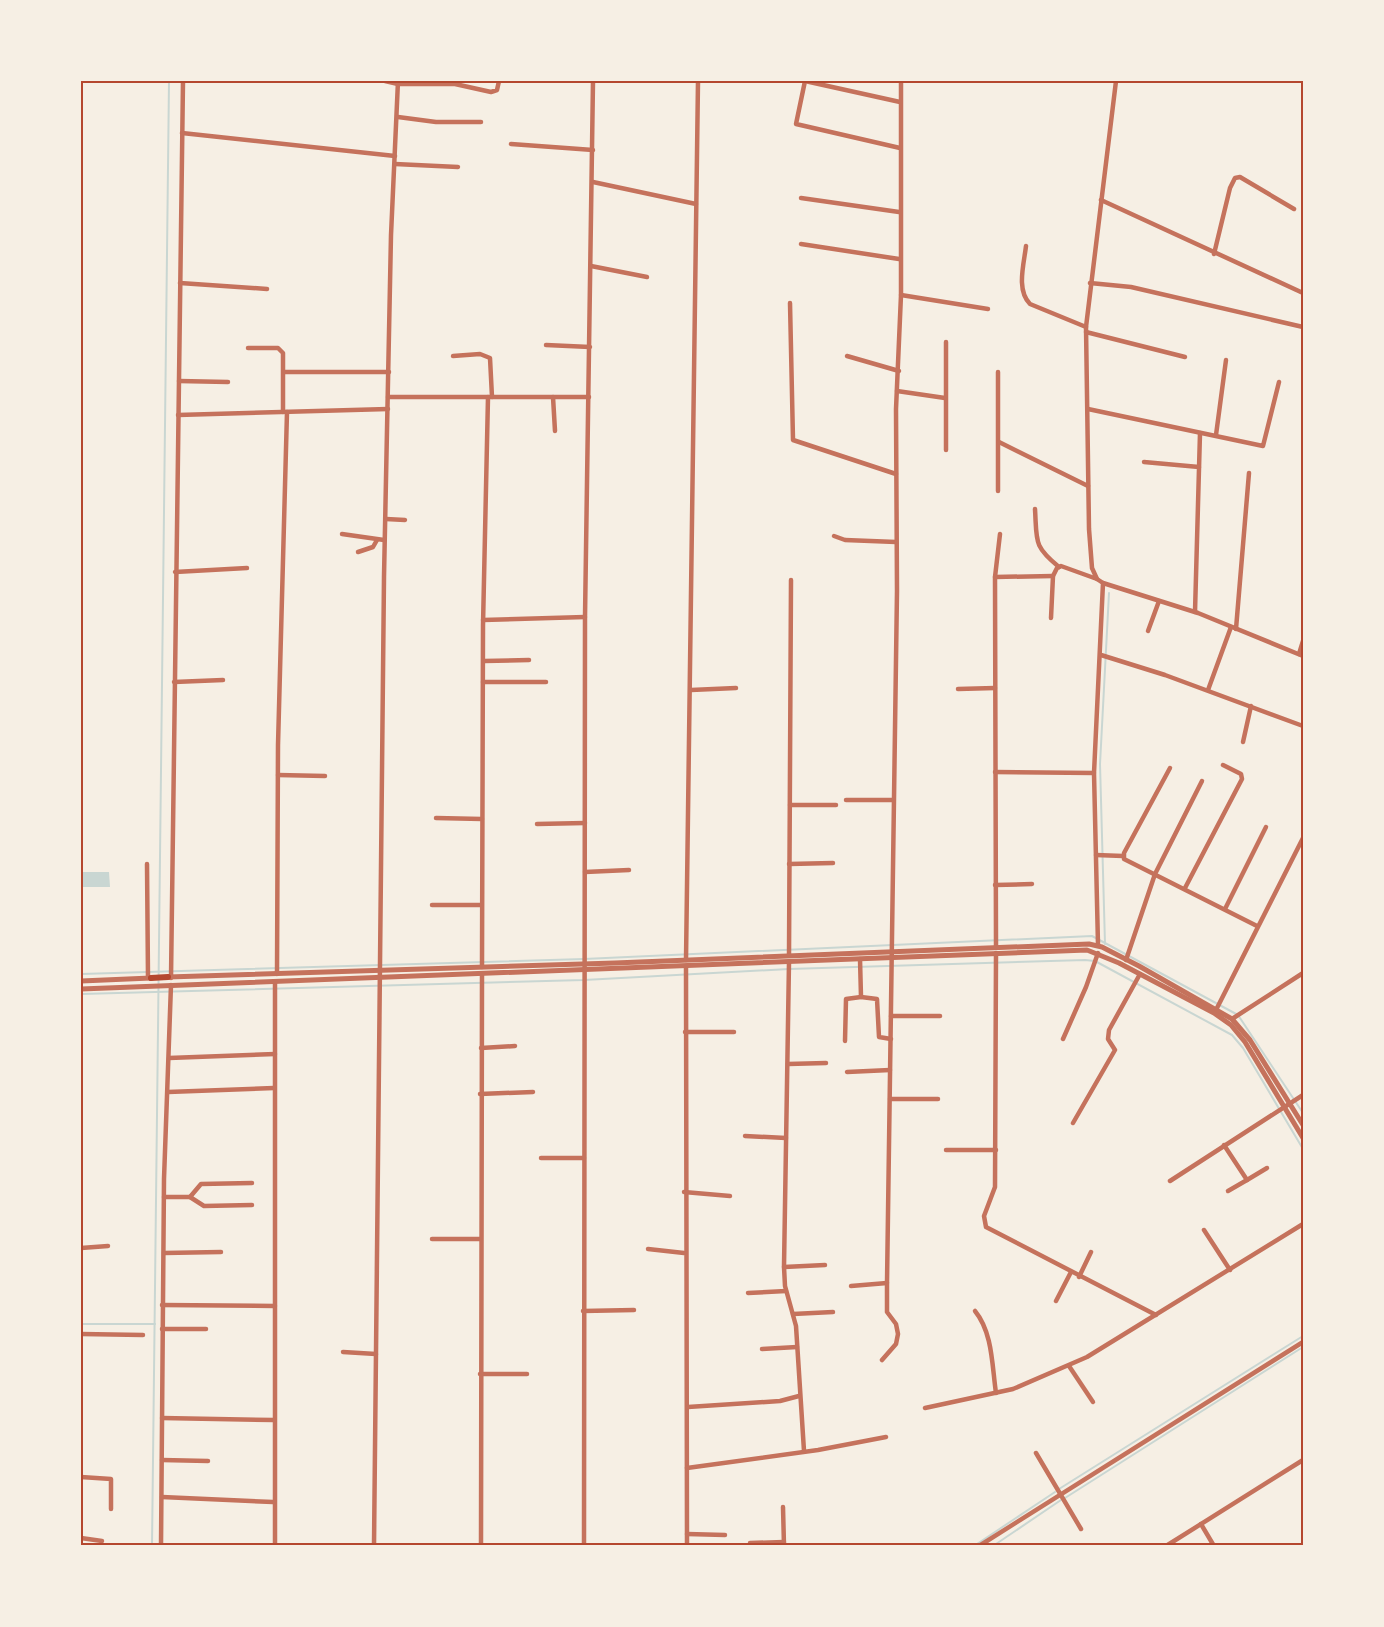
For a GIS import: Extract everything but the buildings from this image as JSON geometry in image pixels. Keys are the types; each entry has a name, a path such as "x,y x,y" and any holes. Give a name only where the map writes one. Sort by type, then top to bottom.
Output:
{"main road":[{"path":"149,978 170,977"}],"street":[{"path":"183,81 170,977 686,963"},
{"path":"385,81 455,82 494,92 499,81"},
{"path":"584,1546 585,617 593,81"},
{"path":"687,1546 688,1407 684,1253 685,1032 698,81"},
{"path":"900,102 805,81 796,124 900,148"},
{"path":"882,1360 896,1344 898,1334 896,1323 887,1312 887,1283 897,391 901,295 899,212 901,81"},
{"path":"1096,579 1090,541 1086,329 1116,81"},
{"path":"374,1546 384,540 398,82"},
{"path":"398,117 436,122 481,122"},
{"path":"182,133 395,156"},
{"path":"511,144 593,150"},
{"path":"395,164 458,167"},
{"path":"1214,254 1230,188 1236,178 1240,177 1294,209"},
{"path":"592,182 696,204"},
{"path":"801,198 899,212"},
{"path":"1101,200 1303,293"},
{"path":"801,244 899,259"},
{"path":"1026,246 1022,281 1025,298 1030,304 1086,329 1185,357"},
{"path":"591,266 647,277"},
{"path":"180,283 267,289"},
{"path":"1090,283 1131,287 1303,327"},
{"path":"901,295 988,309"},
{"path":"790,303 793,441 896,474"},
{"path":"946,342 946,450"},
{"path":"546,345 590,347"},
{"path":"248,348 281,350 284,372 284,550 278,775 277,974"},
{"path":"453,356 480,354 490,358 483,620 482,967"},
{"path":"847,356 899,371"},
{"path":"1216,435 1226,360"},
{"path":"284,372 389,372"},
{"path":"998,372 998,490"},
{"path":"179,381 228,382"},
{"path":"1088,409 1264,445 1279,382"},
{"path":"897,391 945,398"},
{"path":"388,397 589,397"},
{"path":"553,397 555,431"},
{"path":"178,415 388,409"},
{"path":"1195,612 1200,433"},
{"path":"999,442 1088,486"},
{"path":"1144,462 1199,467"},
{"path":"1208,690 1234,628 1249,473"},
{"path":"1035,509 1037,541 1041,553 1059,567 1096,579 1104,584 1195,612 1301,655 1303,641"},
{"path":"386,519 405,520"},
{"path":"342,534 384,540"},
{"path":"996,946 995,577 1000,534"},
{"path":"834,536 845,540 896,542"},
{"path":"358,552 373,547 377,540"},
{"path":"1051,618 1053,576 1059,567"},
{"path":"176,572 247,568"},
{"path":"995,577 1053,576"},
{"path":"791,580 788,1064 784,1267 786,1291 793,1314 797,1347 804,1451"},
{"path":"1098,945 1094,773 1104,584"},
{"path":"1148,631 1159,600"},
{"path":"483,620 585,617"},
{"path":"1101,655 1208,690 1303,726"},
{"path":"484,661 529,660"},
{"path":"174,682 223,680"},
{"path":"483,682 546,682"},
{"path":"691,690 736,688"},
{"path":"958,689 994,688"},
{"path":"1243,742 1251,706"},
{"path":"1185,888 1242,779 1241,774 1223,765"},
{"path":"1123,856 1170,768"},
{"path":"995,772 1094,773"},
{"path":"278,775 325,776"},
{"path":"1126,960 1155,874 1202,781"},
{"path":"846,800 893,800"},
{"path":"790,805 836,805"},
{"path":"436,818 482,819"},
{"path":"537,824 585,823"},
{"path":"1225,909 1266,827"},
{"path":"1217,1008 1303,838"},
{"path":"1096,855 1123,856 1126,860 1257,926"},
{"path":"789,864 833,863"},
{"path":"81,981 149,978 147,864"},
{"path":"585,872 629,870"},
{"path":"995,885 1032,884"},
{"path":"432,905 481,905"},
{"path":"789,958 860,959 996,946 1073,943 1098,945 1217,1008 1232,1019 1247,1036 1287,1105 1303,1138"},
{"path":"81,989 584,971 789,958 1082,950 1098,953 1227,1022 1245,1042 1303,1125"},
{"path":"996,953 996,1150 994,1189 984,1216 986,1227 1156,1315"},
{"path":"1062,1039 1098,953"},
{"path":"860,959 861,997"},
{"path":"1232,1019 1303,973"},
{"path":"1073,1124 1115,1050 1108,1039 1108,1032 1140,974"},
{"path":"481,1546 482,975"},
{"path":"94,980 94,988"},
{"path":"274,982 274,1546"},
{"path":"161,1546 162,1305 170,985"},
{"path":"845,1041 846,999 861,997 877,999 880,1038 891,1039"},
{"path":"891,1016 940,1016"},
{"path":"685,1032 734,1032"},
{"path":"481,1048 514,1046"},
{"path":"169,1058 275,1054"},
{"path":"788,1064 826,1063"},
{"path":"847,1072 890,1070"},
{"path":"168,1092 274,1088"},
{"path":"480,1094 534,1092"},
{"path":"1170,1181 1303,1095"},
{"path":"890,1099 938,1100"},
{"path":"745,1136 786,1138"},
{"path":"1224,1145 1247,1180"},
{"path":"946,1150 996,1150"},
{"path":"541,1158 584,1158"},
{"path":"1228,1191 1267,1168"},
{"path":"190,1197 201,1184 252,1183"},
{"path":"684,1192 730,1196"},
{"path":"164,1197 190,1197 204,1206 252,1205"},
{"path":"925,1408 996,1393 1029,1383 1069,1366 1303,1224"},
{"path":"1203,1230 1230,1270"},
{"path":"432,1239 480,1239"},
{"path":"81,1248 108,1246"},
{"path":"648,1248 684,1253"},
{"path":"164,1252 221,1252"},
{"path":"1079,1277 1090,1252"},
{"path":"784,1267 825,1265"},
{"path":"1056,1301 1071,1272"},
{"path":"851,1286 887,1283"},
{"path":"748,1293 786,1291"},
{"path":"162,1305 275,1306"},
{"path":"583,1311 634,1310"},
{"path":"975,1311 981,1319 988,1341 996,1393"},
{"path":"793,1314 833,1312"},
{"path":"162,1329 206,1329"},
{"path":"81,1334 143,1335"},
{"path":"979,1546 1303,1342"},
{"path":"762,1349 797,1347"},
{"path":"343,1352 376,1354"},
{"path":"1069,1366 1093,1402"},
{"path":"480,1374 527,1374"},
{"path":"688,1407 780,1401 799,1396"},
{"path":"162,1418 274,1420"},
{"path":"687,1468 886,1437"},
{"path":"1036,1454 1081,1529"},
{"path":"162,1460 208,1461"},
{"path":"1166,1546 1303,1460"},
{"path":"81,1477 111,1479 111,1509"},
{"path":"162,1497 273,1502"},
{"path":"750,1543 784,1544 783,1507"},
{"path":"1201,1524 1214,1546"},
{"path":"687,1534 725,1535"},
{"path":"81,1538 102,1541"},
{"path":"1176,1540 1179,1546"}],"shaded area":[{"path":"81,872 109,872 110,887 81,887"}],"waterway":[{"path":"152,1546 169,81"},
{"path":"1105,944 1100,764 1109,593"},
{"path":"81,974 584,959 1092,936 1238,1015 1303,1113"},
{"path":"81,994 584,980 789,969 1095,961 1232,1035 1243,1048 1303,1149"},
{"path":"81,1324 155,1324"},
{"path":"1059,1489 1303,1336"},
{"path":"1065,1498 1303,1347"},
{"path":"974,1546 1055,1492"},
{"path":"993,1546 1061,1500"}]}
